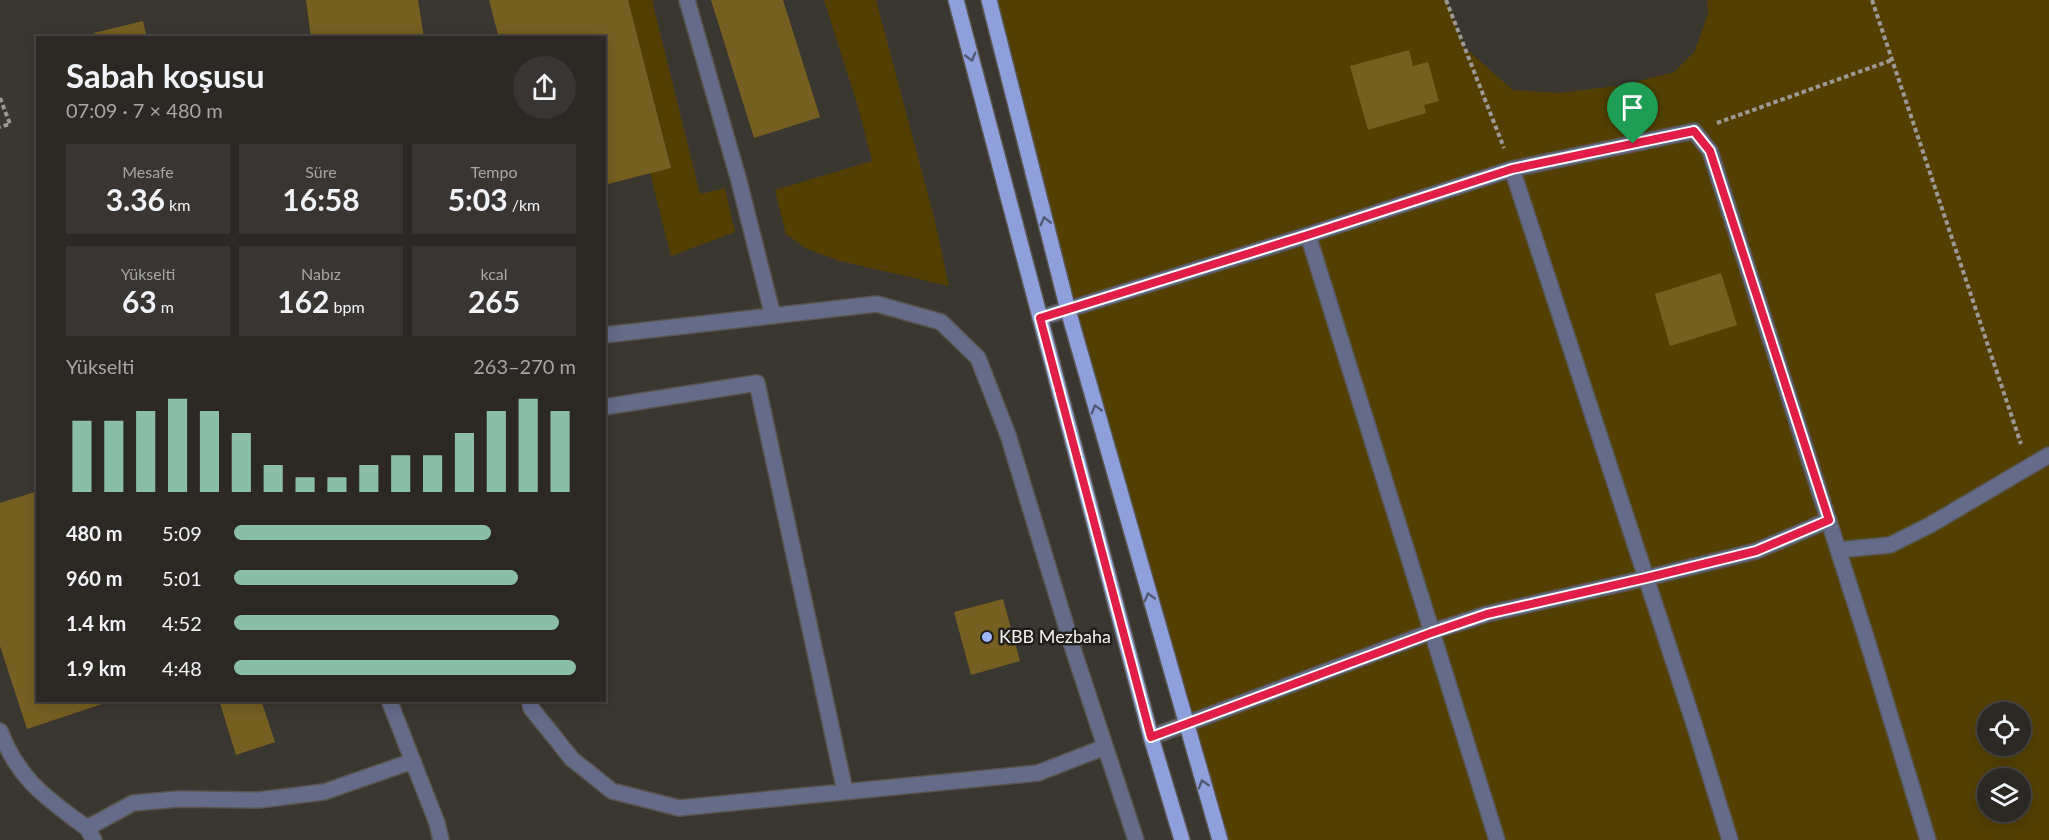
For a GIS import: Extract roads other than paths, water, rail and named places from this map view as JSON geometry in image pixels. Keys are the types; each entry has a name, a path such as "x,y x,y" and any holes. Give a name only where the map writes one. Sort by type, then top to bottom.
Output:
{"main road":[{"path":"956,0 1151,737 1182,840"},
{"path":"988,0 1068,309 1220,840"}],"street":[{"path":"687,0 739,181 773,316"},
{"path":"1040,318 1512,169 1694,131 1710,151 1829,520 1928,840"},
{"path":"1512,169 1730,840"},
{"path":"1308,235 1497,840"},
{"path":"606,335 877,304 940,322 978,358 1008,435 1074,652 1136,840"},
{"path":"606,406 757,383 845,791"},
{"path":"1838,550 1890,545 1930,525 2049,455"},
{"path":"1151,737 1487,614 1756,551 1829,520"},
{"path":"390,702 437,823 441,840"},
{"path":"530,702 531,708 572,759 612,791 679,808 1038,773 1105,747"},
{"path":"0,731 22,775 90,834 133,802 179,799 259,800 324,792 413,761"}],"place":[{"name":"KBB Mezbaha","path":"987,637"}]}
